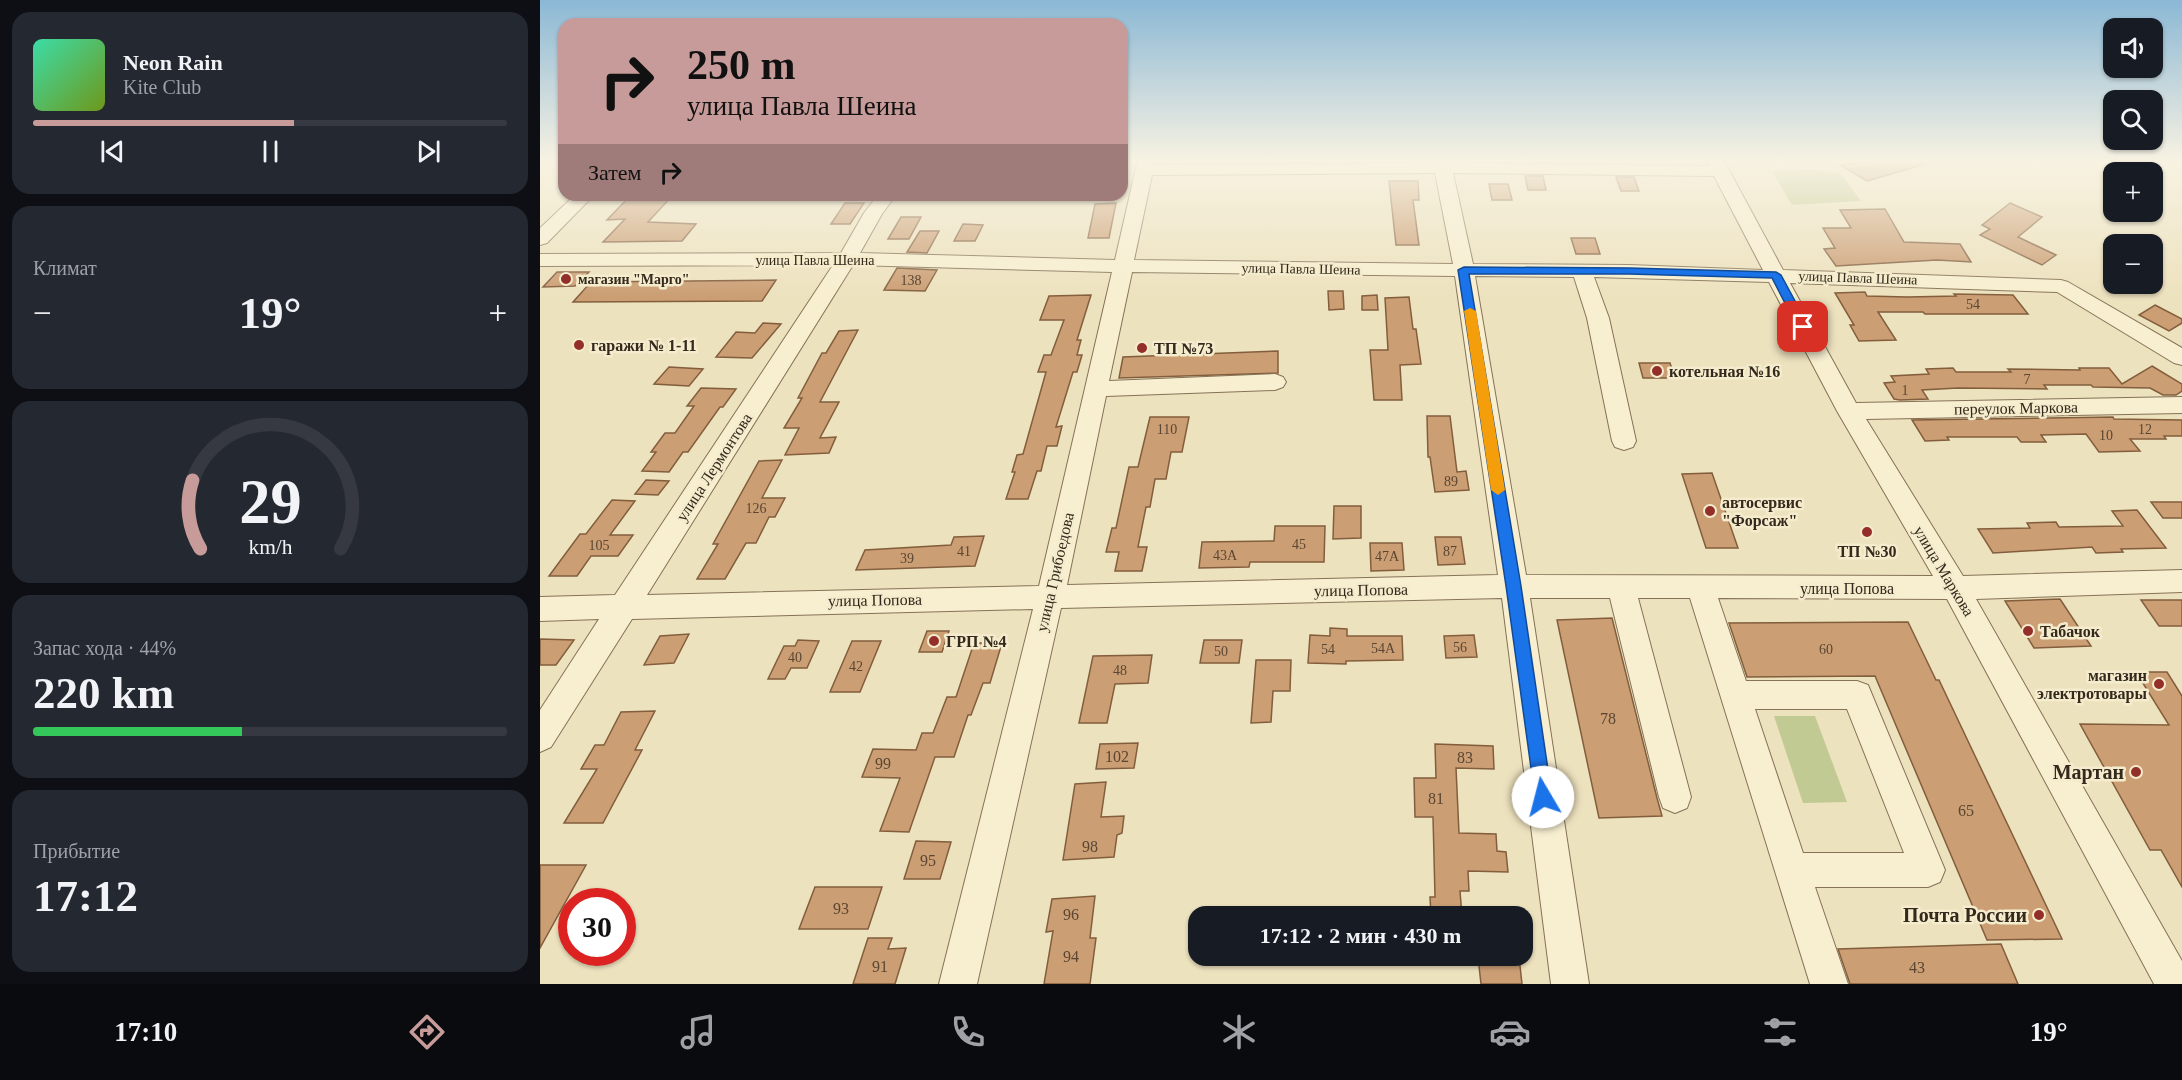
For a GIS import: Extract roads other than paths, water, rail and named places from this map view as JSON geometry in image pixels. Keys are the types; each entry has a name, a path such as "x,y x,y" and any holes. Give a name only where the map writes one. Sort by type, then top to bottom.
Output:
{"street":[{"path":"540,239 575,205"},
{"name":"улица Лермонтова","path":"540,737 847,259 879,205"},
{"name":"улица Грибоедова","path":"958,984 1050,597 1137,205"},
{"path":"1450,205 1464,270 1514,586 1570,984"},
{"name":"улица Маркова","path":"1738,205 1849,411 1955,588 2174,984"},
{"name":"улица Павла Шеина","path":"540,260 847,259 1199,268 1582,271 1776,275 2061,286 2182,358"},
{"path":"1582,271 1598,318 1624,441"},
{"path":"1096,389 1275,382"},
{"name":"переулок Маркова","path":"1849,411 2182,405"},
{"name":"улица Попова","path":"540,609 1514,586 1955,588 2182,581"},
{"path":"1621,587 1675,797"},
{"path":"1700,587 1829,984"},
{"path":"1735,695 1857,695 1928,870 1792,870"}],"place":[{"name":"магазин \"Марго\"","path":"566,279"},
{"name":"гаражи № 1-11","path":"579,345"},
{"name":"ТП №73","path":"1142,348"},
{"name":"котельная №16","path":"1657,371"},
{"name":"автосервис \"Форсаж\"","path":"1710,511"},
{"name":"ТП №30","path":"1867,532"},
{"name":"Табачок","path":"2028,631"},
{"name":"ГРП №4","path":"934,641"},
{"name":"магазин электротовары","path":"2159,684"},
{"name":"Мартан","path":"2136,772"},
{"name":"Почта России","path":"2039,915"}]}
